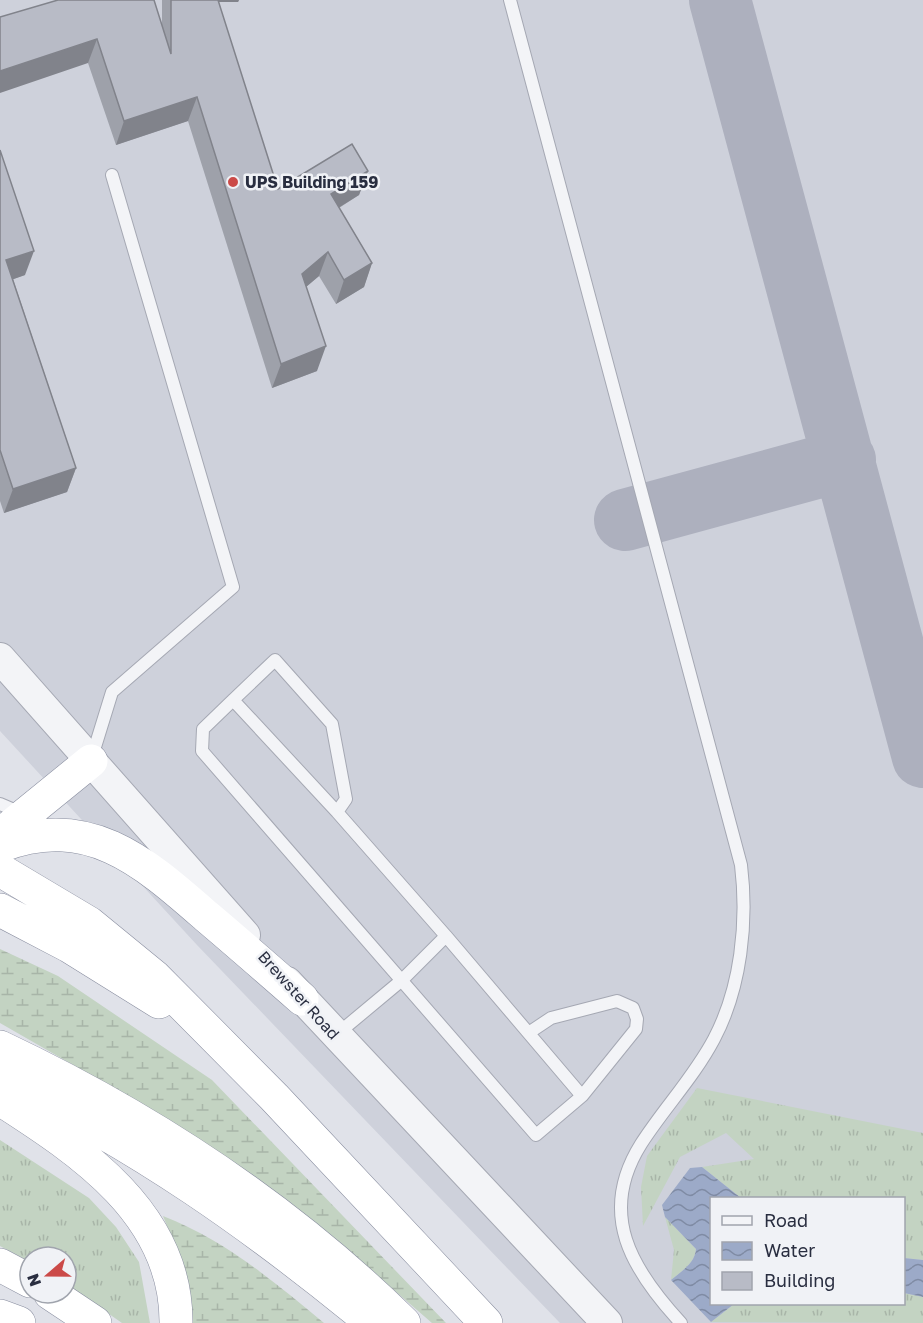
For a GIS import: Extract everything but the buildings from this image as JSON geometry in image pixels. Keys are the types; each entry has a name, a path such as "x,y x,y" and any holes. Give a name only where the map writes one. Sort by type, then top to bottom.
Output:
{"highway":[{"path":"0,835 13,809 91,761"},
{"path":"0,846 31,837 62,835 90,839 129,854 169,884 302,999"},
{"path":"0,870 53,900 106,935 138,961 274,1097 486,1323"},
{"path":"5,912 69,946 143,991 195,1028 274,1097"},
{"path":"0,1047 117,1107 193,1154 301,1233 404,1323"},
{"path":"0,1079 76,1118 168,1172 237,1219 372,1323"},
{"path":"0,1099 78,1152 109,1179 135,1207 153,1236 167,1269 176,1323"},
{"path":"0,1265 18,1275"},
{"path":"68,1305 95,1323"},
{"path":"0,1316 19,1323"}],"street":[{"name":"Brewster Road","path":"0,658 335,1036 607,1323"}],"lane":[{"path":"510,0 741,866 744,910 742,936 727,1010 705,1056 636,1154 622,1190 622,1226 631,1258 650,1289 681,1323"},
{"path":"91,761 112,692 233,587 112,175"},
{"path":"337,812 346,799 332,724 275,660 203,729 202,751 536,1135 582,1096 636,1029 637,1019 633,1008 617,1001 551,1018 531,1032"},
{"path":"233,700 337,812 531,1032 582,1096"},
{"path":"335,1036 402,980 446,936"}],"shaded area":[{"path":"0,0 923,0 923,1323 560,1323 197,945 0,731"}],"green space":[{"path":"0,949 58,976 212,1080 446,1323 432,1323 373,1272 155,1112 0,1023"},
{"path":"697,1088 923,1133 923,1260 905,1258 905,1197 740,1197 702,1167 754,1159 726,1133 680,1157 643,1226 641,1187 647,1156"},
{"path":"0,1140 89,1198 116,1227 139,1262 150,1323 122,1323 78,1292 78,1245 18,1245 18,1256 0,1246"},
{"path":"163,1216 228,1249 324,1323 188,1323 184,1267"},
{"path":"665,1217 696,1249 691,1263 671,1280 674,1250"},
{"path":"905,1293 923,1297 923,1323 711,1322 733,1305 905,1305"}],"water":[{"path":"702,1167 740,1197 710,1197 710,1305 733,1305 711,1322 671,1280 691,1263 696,1249 665,1217 662,1205 690,1168"},
{"path":"905,1258 923,1260 923,1297 905,1293"}],"taxiway":[{"path":"720,0 923,757"},
{"path":"625,520 845,460"}],"place":[{"name":"UPS Building 159","path":"233,182"}]}
